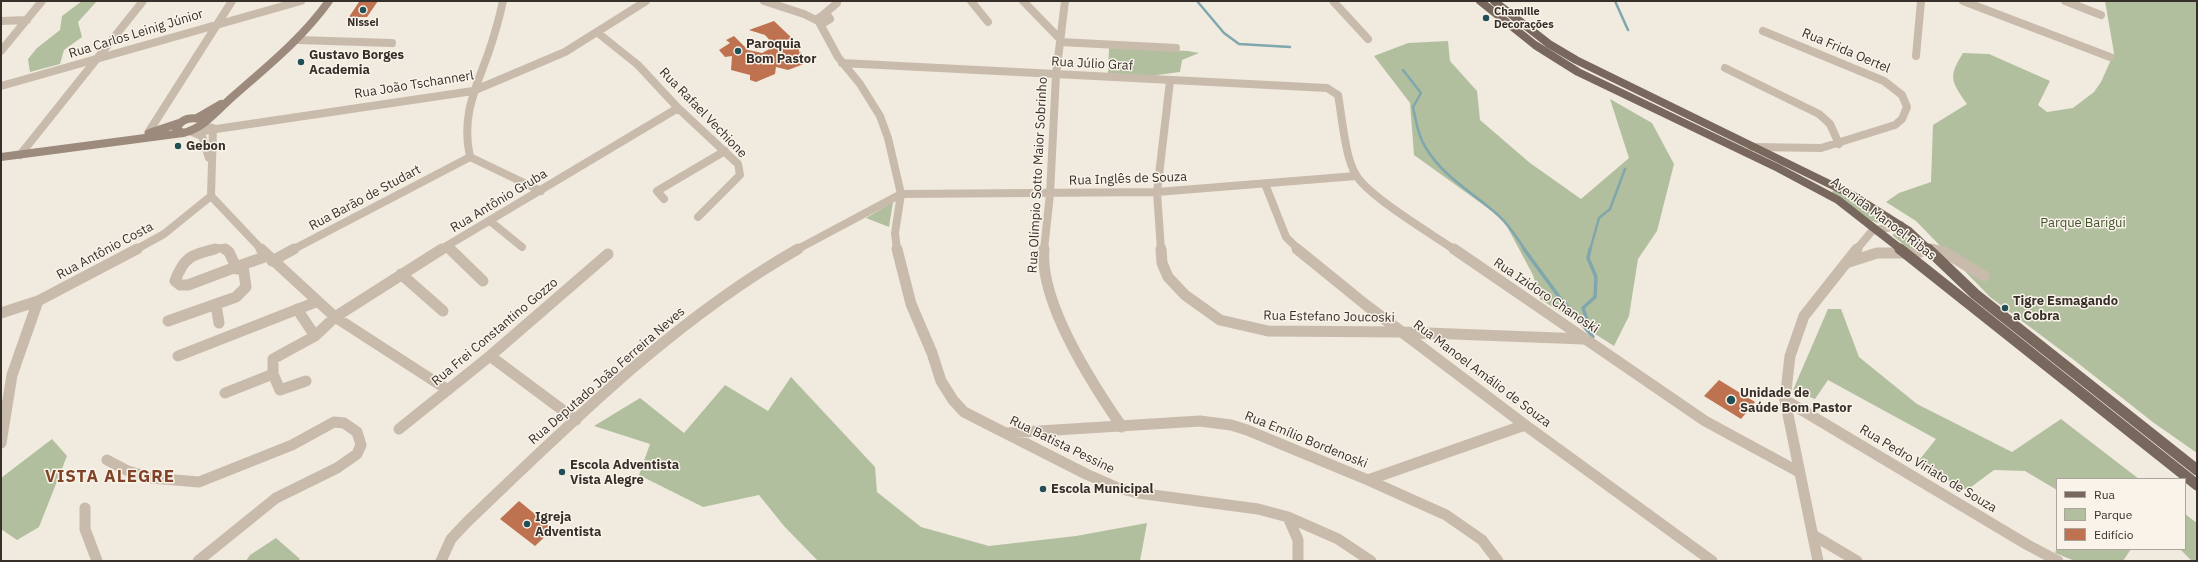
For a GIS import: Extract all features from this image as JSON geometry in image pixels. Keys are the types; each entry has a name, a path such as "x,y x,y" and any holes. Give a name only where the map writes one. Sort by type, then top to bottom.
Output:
{"main road":[{"path":"179,123 176,129 194,127 213,116 228,100 298,40 329,1"},
{"name":"Avenida Manoel Ribas","path":"1480,1 1546,52 1578,72 1778,168 1830,195 1906,253 2197,485"},
{"name":"Avenida Manoel Ribas","path":"1494,1 1558,49 1589,67 1866,202 1901,225 1929,249 1975,294 2197,470"},
{"path":"1511,26 1516,25 1534,32"},
{"name":"Rua João Tschannerl","path":"126,140 187,119 194,127"},
{"name":"Rua João Tschannerl","path":"1,157 126,140 194,127"},
{"path":"1724,142 1746,148 1752,147"},
{"path":"1778,168 1788,166 1809,174"}],"street":[{"path":"1,51 42,1"},
{"path":"20,155 143,1"},
{"path":"148,133 232,1"},
{"name":"Rua Carlos Leinig Júnior","path":"1,86 301,1"},
{"path":"503,1 493,39 474,91 464,129 465,142 470,158 541,191"},
{"name":"Rua João Tschannerl","path":"194,127 213,128 474,91 565,52 598,33 646,1"},
{"path":"764,1 804,14 823,18"},
{"path":"971,1 988,22"},
{"path":"1023,1 1060,41 1176,48"},
{"name":"Rua Olímpio Sotto Maior Sobrinho","path":"1065,1 1056,75 1050,194 1044,253 1046,281 1054,308 1101,396 1122,427"},
{"path":"1333,1 1368,39"},
{"path":"1916,56 1921,1"},
{"path":"1963,1 2110,57"},
{"path":"2065,1 2101,15"},
{"path":"823,18 838,2"},
{"path":"823,18 832,46 842,63 864,89 880,116 888,138 901,194"},
{"path":"1,21 27,20"},
{"name":"Rua Frida Oertel","path":"1752,147 1809,148 1839,144 1889,128 1900,122 1906,110 1905,99 1900,92 1884,81 1763,31"},
{"name":"Rua Rafael Vechione","path":"598,33 638,65 678,108 738,164 740,175 698,217"},
{"path":"298,40 392,43"},
{"name":"Rua Júlio Graf","path":"842,63 1056,75 1298,85 1327,88 1338,95"},
{"path":"1725,68 1819,114 1830,124 1839,144"},
{"name":"Rua Estefano Joucoski","path":"1170,80 1157,192 1162,263 1168,277 1185,295 1220,320 1268,332 1401,332 1584,339"},
{"name":"Rua Izidoro Chanoski","path":"1338,95 1351,164 1356,176 1373,193 1529,302 1705,421 1799,472"},
{"name":"Rua Antônio Gruba","path":"273,374 273,359 315,336 335,317 401,274 678,108"},
{"path":"194,127 202,136 212,167"},
{"path":"213,128 211,196 269,259 316,302 335,317 448,390"},
{"path":"664,199 658,194 657,191 724,151"},
{"name":"Rua Barão de Studart","path":"240,267 228,252 222,248 204,252 187,260 180,266 175,281 180,285 188,285 240,267 269,259 470,158"},
{"name":"Rua Inglês de Souza","path":"901,194 1157,192 1356,176"},
{"name":"Rua Manoel Amálio de Souza","path":"1265,184 1275,213 1286,237 1298,250 1401,332 1525,425 1712,561"},
{"name":"Rua Deputado João Ferreira Neves","path":"441,561 451,539 576,420 660,344 714,302 801,247 901,194"},
{"name":"Rua Batista Pessine","path":"901,194 895,233 898,259 912,304 932,353 941,381 953,400 964,412 1086,474 1118,488 1138,493 1258,509 1288,517 1338,539 1371,561"},
{"name":"Rua Antônio Costa","path":"1,313 38,301 164,234 211,196"},
{"path":"490,221 522,247"},
{"path":"1818,561 1799,472 1786,400 1789,360 1798,330 1820,294 1849,262 1875,229 1901,225"},
{"path":"447,247 483,281"},
{"path":"1849,262 1877,253 1906,253 1929,249 1944,252 1984,276"},
{"name":"Rua Frei Constantino Gozzo","path":"399,429 490,356 608,254"},
{"path":"168,321 216,305 243,292 246,287 240,267"},
{"path":"401,274 444,311"},
{"path":"1,442 12,375 38,301"},
{"path":"178,356 316,302"},
{"path":"216,305 219,323"},
{"path":"297,309 315,336"},
{"path":"490,356 576,420"},
{"path":"225,393 273,374 280,390 306,381"},
{"name":"Rua Pedro Viriato de Souza","path":"1786,400 2026,544 2058,561"},
{"name":"Rua Emílio Bordenoski","path":"1006,434 1200,421 1231,425 1368,480 1446,515 1482,540 1498,561"},
{"path":"107,460 117,467 140,476 184,482 200,482 292,445 334,422 344,423 357,432 361,445 357,454 337,468 276,498 198,561"},
{"path":"1368,480 1525,425"},
{"path":"86,508 85,529 97,561"},
{"path":"1288,517 1298,540 1298,561"},
{"path":"1812,535 1857,561"}],"green space":[{"path":"82,1 97,1 78,22 82,37 64,50 60,64 30,72 28,59 37,48 60,30 62,16"},
{"name":"Parque Barigui","path":"2105,1 2197,1 2197,453 2154,423 2074,360 1990,297 1916,221 1886,202 1899,193 1931,182 1933,125 1967,104 1953,79 1955,68 1963,53 1989,54 2050,81 2038,105 2047,112 2073,108 2094,92 2101,82 2114,53"},
{"path":"1448,41 1450,61 1477,91 1480,120 1530,163 1581,199 1629,158 1610,99 1652,123 1674,164 1657,231 1638,259 1629,316 1614,346 1540,299 1533,275 1503,219 1414,155 1410,103 1374,56 1408,43"},
{"path":"1109,48 1188,51 1199,53 1182,60 1180,72 1142,77 1108,75"},
{"path":"1834,190 1883,218 1882,222 1878,223 1872,221 1831,193"},
{"path":"893,202 889,227 866,218"},
{"path":"1897,232 1914,241 1919,247 1909,249 1892,235"},
{"path":"1828,309 1841,309 1859,357 1917,404 2012,452 2061,419 2138,478 2056,478 2056,489 2025,471 1994,470 1967,490 1916,464 1936,439 1828,380 1815,399 1793,390"},
{"path":"791,377 875,467 877,492 921,527 989,546 1076,536 1147,523 1140,561 818,561 784,526 759,495 703,507 639,475 650,444 594,426 640,398 684,433 725,385 768,411"},
{"path":"52,439 67,456 39,527 17,540 1,529 1,478"},
{"path":"2186,515 2197,523 2197,561 2192,561 2181,550 2186,550"},
{"path":"276,538 300,559 298,561 246,561 250,555"},
{"path":"2056,550 2130,550 2123,561 2075,561 2055,553"}],"building":[{"name":"Nissei","path":"378,1 367,17 349,17 359,2"},
{"name":"Paroquia Bom Pastor","path":"774,21 794,40 800,42 799,52 802,53 804,64 788,70 776,67 775,74 756,82 750,80 750,75 731,70 732,56 725,57 719,50 730,43 726,40 734,36 748,50 762,53 775,46 765,35 749,30"},
{"name":"Unidade de Saúde Bom Pastor","path":"1719,380 1755,402 1741,419 1704,396"},
{"name":"Igreja Adventista","path":"519,501 553,529 535,546 500,519"}],"waterway":[{"path":"1197,1 1224,33 1239,44 1290,47"},
{"path":"1615,1 1628,30"},
{"path":"1403,70 1421,93 1413,107 1419,133 1426,148 1441,168 1503,220 1525,250"},
{"path":"1590,250 1599,218 1610,209 1625,169"},
{"path":"1524,249 1560,298 1593,337"},
{"path":"1590,249 1588,258 1596,277 1595,297 1583,308 1592,335"}],"place":[{"name":"Nissei","path":"363,10"},
{"name":"Chamille Decorações","path":"1486,18"},
{"name":"Paroquia Bom Pastor","path":"738,51"},
{"name":"Gustavo Borges Academia","path":"301,62"},
{"name":"Gebon","path":"178,146"},
{"name":"Tigre Esmagando a Cobra","path":"2005,308"},
{"name":"Unidade de Saúde Bom Pastor","path":"1731,400"},
{"name":"Escola Adventista Vista Alegre","path":"562,472"},
{"name":"Escola Municipal","path":"1043,489"},
{"name":"Igreja Adventista","path":"527,524"}],"district":[{"name":"VISTA ALEGRE","path":"110,477"}]}
